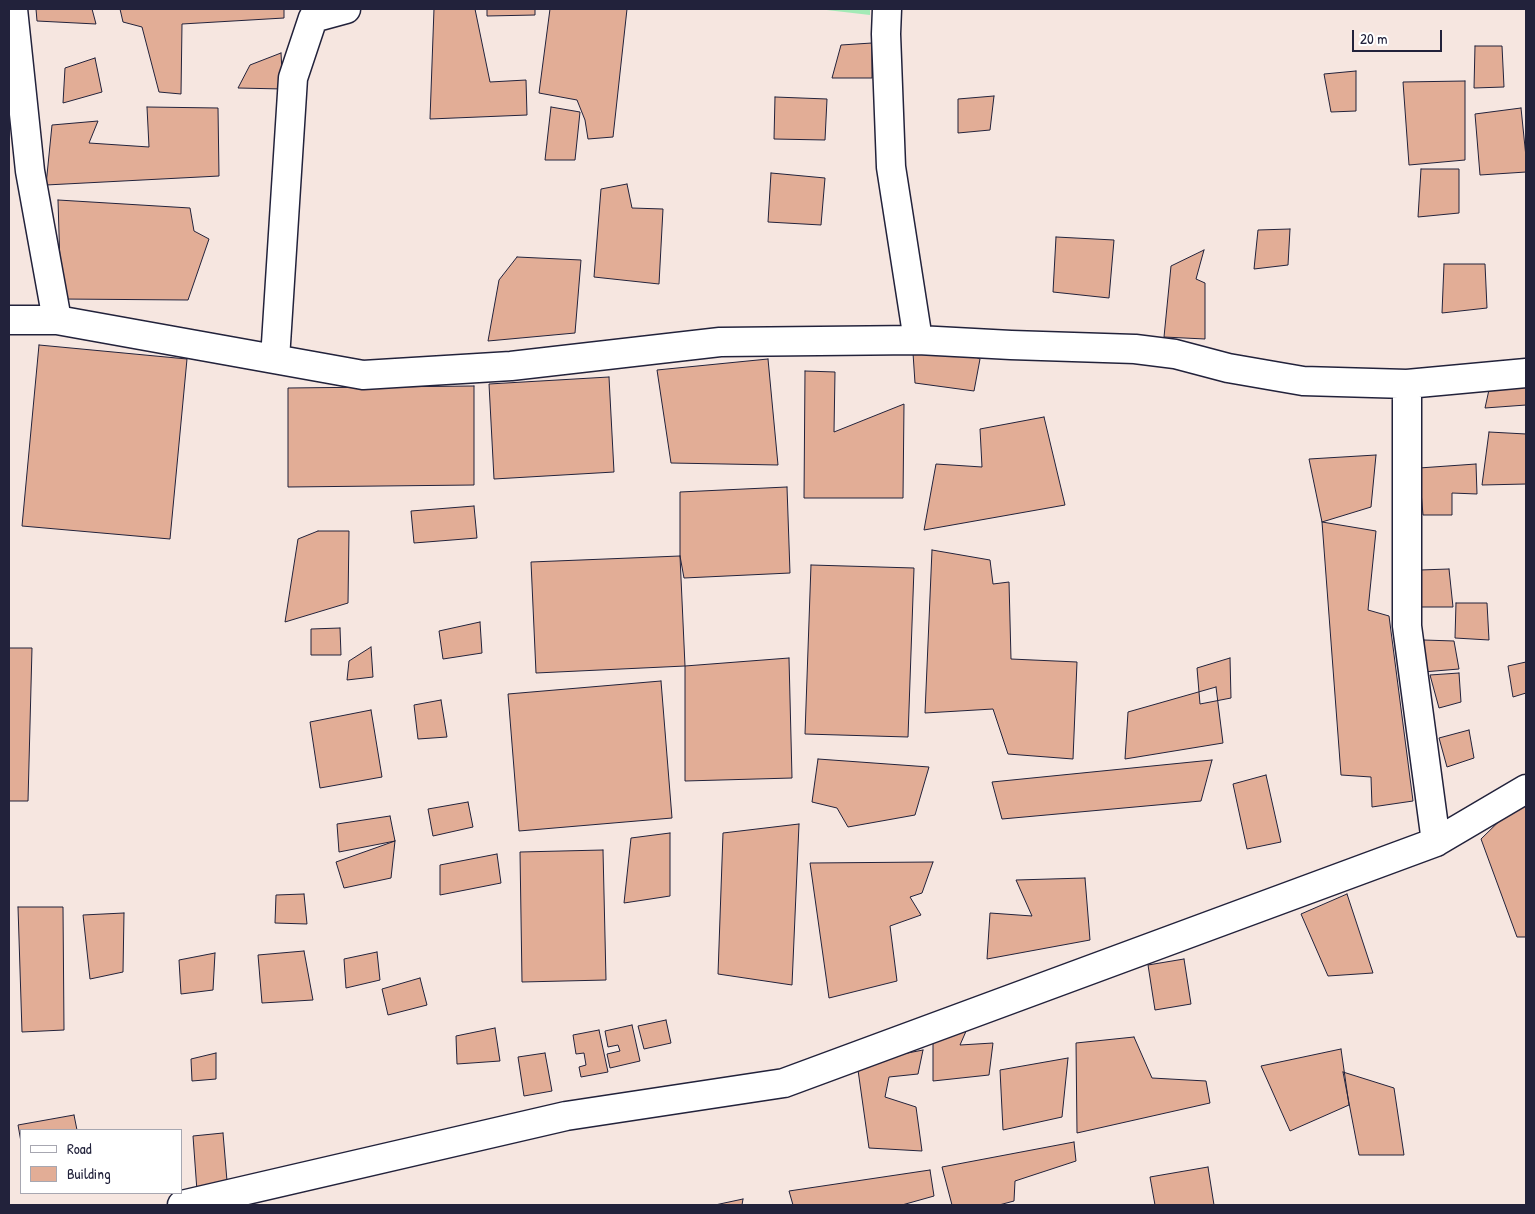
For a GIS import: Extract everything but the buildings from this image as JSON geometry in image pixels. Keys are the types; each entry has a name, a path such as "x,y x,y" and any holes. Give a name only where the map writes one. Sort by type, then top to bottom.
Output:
{"street":[{"path":"275,359 293,78 313,18 346,9"},
{"path":"887,9 886,34 891,167 918,340"},
{"path":"11,14 19,171 57,320"},
{"path":"9,320 57,320 363,375 511,366 720,342 918,340 1135,349 1176,354 1228,368 1303,381 1407,384 1526,373"},
{"path":"1407,384 1407,626 1436,842"},
{"path":"182,1205 566,1116 784,1083 1436,842 1526,789"}],"green space":[{"path":"818,9 870,9 870,15"}]}
